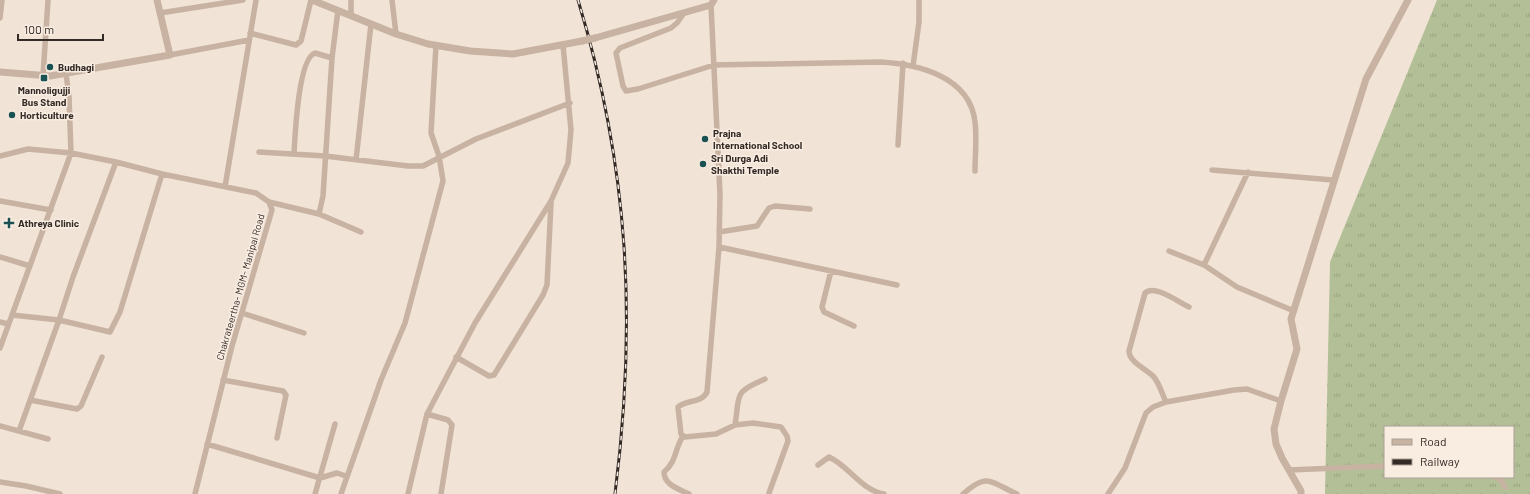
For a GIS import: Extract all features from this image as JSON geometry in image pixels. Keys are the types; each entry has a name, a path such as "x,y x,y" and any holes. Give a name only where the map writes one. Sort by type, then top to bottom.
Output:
{"street":[{"path":"0,18 2,0"},
{"path":"43,76 48,0"},
{"path":"157,0 170,55"},
{"path":"160,14 243,0"},
{"path":"225,187 256,0"},
{"path":"250,33 296,45 299,44 311,0 396,34 436,45 470,51 513,54 595,38 684,13 713,2 714,65 720,194 719,247 707,392 705,397 699,400 678,406 680,432 682,436 678,444 674,462 664,472 666,482 689,494"},
{"path":"351,0 351,16"},
{"path":"392,0 396,34"},
{"path":"914,66 919,22 919,0"},
{"path":"1301,494 1301,491 1276,444 1274,429 1281,400 1297,349 1291,319 1333,180 1366,79 1408,0"},
{"path":"319,214 323,196 332,58 338,10"},
{"path":"684,13 677,23 665,31 620,48 616,53 623,86 626,91 631,91 714,65 880,62 903,63 925,69 950,81 964,96 975,121 975,171"},
{"path":"356,160 371,24"},
{"path":"0,72 43,76 66,74 249,40"},
{"path":"341,494 346,476 381,380 405,323 442,185 442,172 439,156 431,133 436,45"},
{"path":"408,494 427,414 475,323 551,201 568,163 571,130 570,103 563,45"},
{"path":"294,154 298,95 308,58 314,53 332,58"},
{"path":"898,145 903,63"},
{"path":"0,348 71,153 69,96 66,74"},
{"path":"259,152 325,156 408,166 423,166 439,156 476,139 570,103"},
{"path":"0,156 28,149 71,153 116,162 73,277 60,320 19,431"},
{"name":"Chakrateertha- MGM- Manipal Road","path":"116,162 162,174 256,193 269,202 272,210 223,380 194,494"},
{"path":"1212,170 1333,180"},
{"path":"1204,265 1248,172"},
{"path":"12,314 60,320 110,332 120,312 162,174"},
{"path":"0,201 51,210"},
{"path":"456,357 489,376 494,375 543,295 547,278 551,201"},
{"path":"269,202 319,214 361,232"},
{"path":"719,232 756,226 769,208 775,206 810,209"},
{"path":"719,247 897,285"},
{"path":"1169,251 1204,265 1232,285 1294,311"},
{"path":"0,257 30,266"},
{"path":"831,272 822,307 824,312 854,326"},
{"path":"1166,402 1153,376 1129,355 1145,293 1147,291 1154,289 1189,307"},
{"path":"242,313 304,333"},
{"path":"0,322 8,324"},
{"path":"30,400 77,409 81,406 102,357"},
{"path":"735,425 740,393 747,387 765,379"},
{"path":"223,380 283,391 286,395 277,438"},
{"path":"1108,494 1125,468 1146,413 1153,407 1166,402 1247,389 1281,400"},
{"path":"427,414 448,420 452,425 441,494"},
{"path":"682,436 716,434 735,425 753,423 781,427 784,430 788,441 768,493"},
{"path":"315,494 335,424"},
{"path":"0,426 48,439"},
{"path":"207,444 320,478 337,473 346,476"},
{"path":"818,465 829,457 837,461 873,492 884,494"},
{"path":"1290,470 1384,466"},
{"path":"1497,478 1501,480 1505,487"},
{"path":"963,494 976,482 982,480 988,481 1017,494"},
{"path":"0,482 38,491 60,494"}],"green space":[{"path":"1437,0 1530,0 1530,494 1325,494 1330,262"}],"railway":[{"path":"578,0 595,62 608,124 618,184 624,245 626,367 622,430 615,494"}],"place":[{"name":"Budhagi","path":"50,67"},
{"name":"Mannoligujji Bus Stand","path":"44,78"},
{"name":"Horticulture","path":"12,115"},
{"name":"Prajna International School","path":"705,139"},
{"name":"Sri Durga Adi Shakthi Temple","path":"703,164"},
{"name":"Athreya Clinic","path":"9,223"}]}
